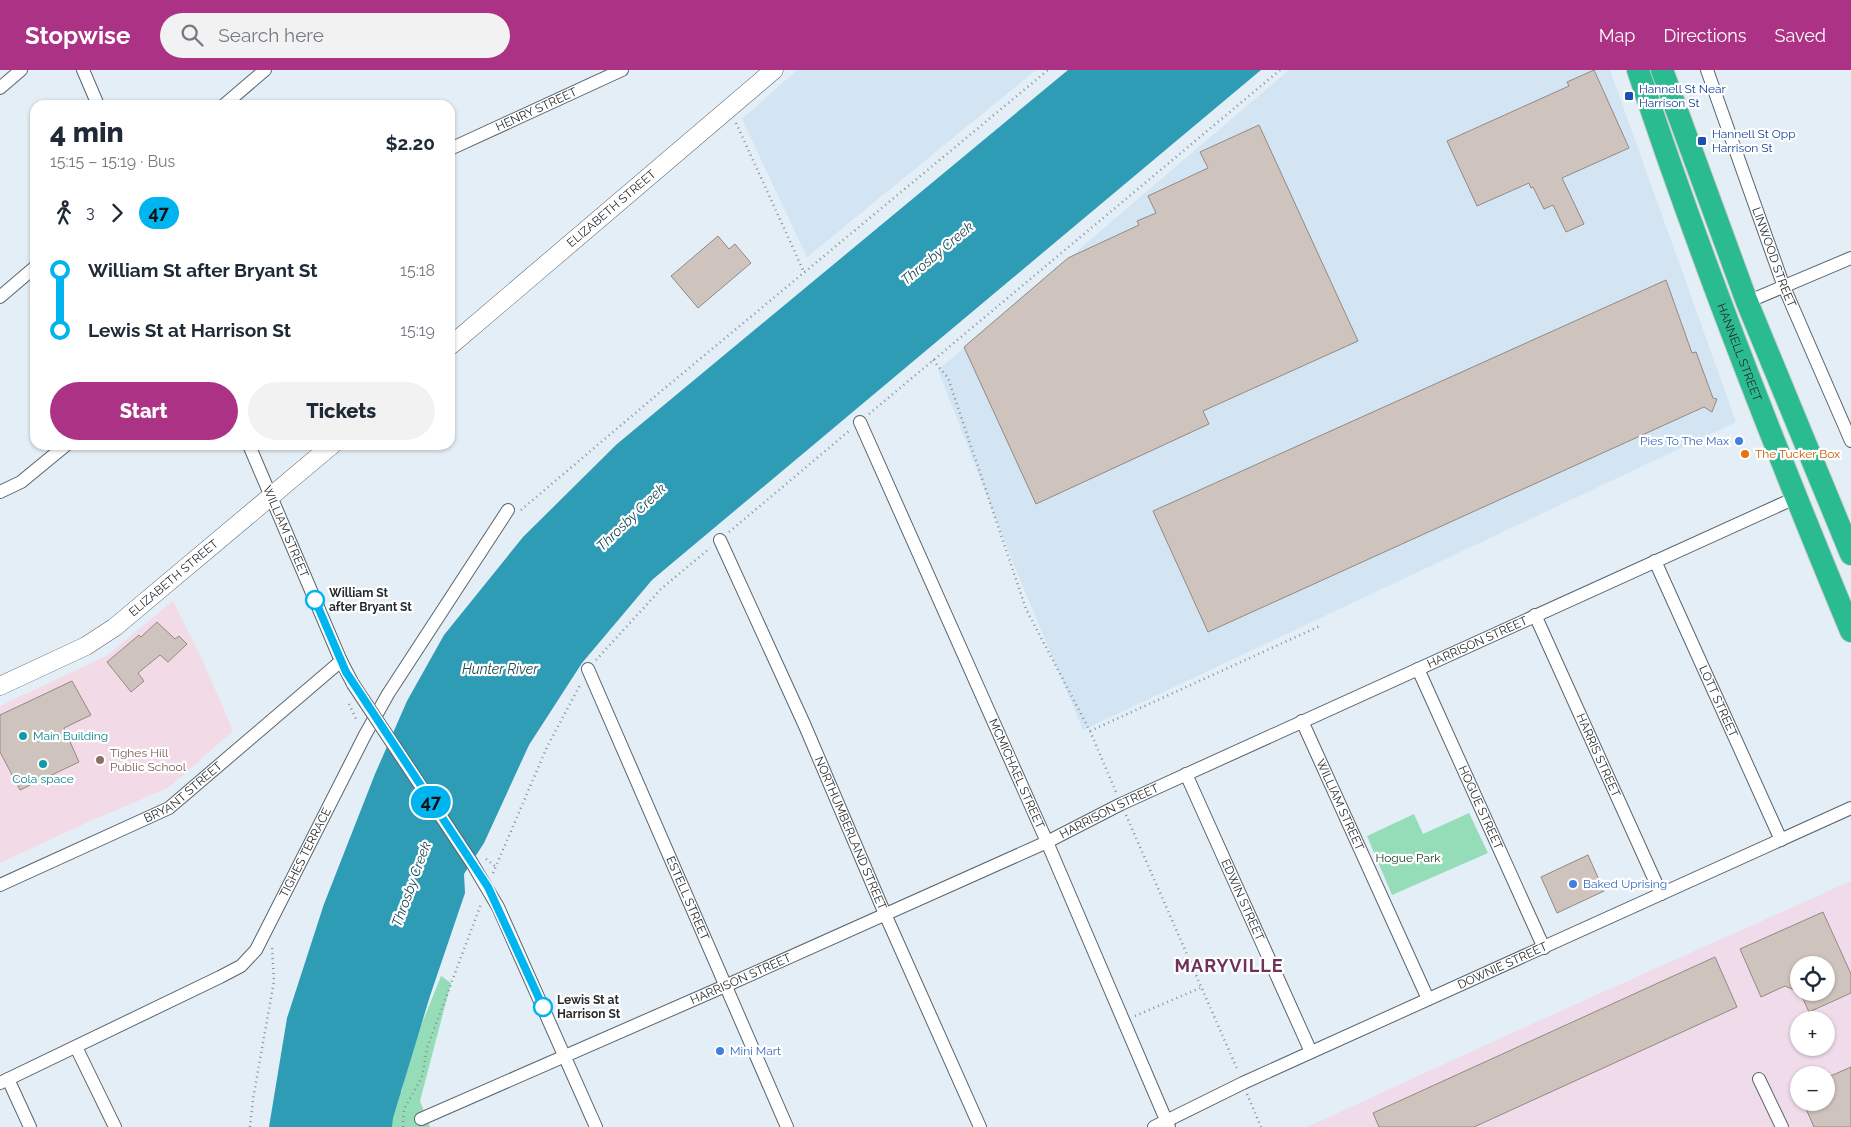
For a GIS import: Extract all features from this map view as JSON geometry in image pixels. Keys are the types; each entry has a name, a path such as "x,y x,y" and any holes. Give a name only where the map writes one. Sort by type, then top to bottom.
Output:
{"highway":[{"name":"HANNELL STREET","path":"1638,70 1722,310 1795,498 1851,631"},
{"name":"HANNELL STREET","path":"1662,70 1747,302 1851,554"}],"main road":[{"name":"ELIZABETH STREET","path":"455,342 774,70"},
{"name":"ELIZABETH STREET","path":"0,686 100,638 326,450"}],"street":[{"path":"0,88 21,70"},
{"path":"83,70 96,100"},
{"path":"230,100 265,70"},
{"name":"HENRY STREET","path":"455,147 622,70"},
{"name":"LINWOOD STREET","path":"1707,70 1784,287 1851,442"},
{"path":"1747,302 1851,258"},
{"path":"0,297 30,271"},
{"name":"MCMICHAEL STREET","path":"860,422 1047,842 1168,1124"},
{"path":"0,492 21,482 60,450"},
{"name":"WILLIAM STREET","path":"251,450 343,667 477,860 596,1127"},
{"name":"HARRISON STREET","path":"421,1119 1047,842 1121,804 1302,720 1795,498"},
{"name":"TIGHES TERRACE","path":"4,1081 241,966 256,950 365,735 388,694 505,513"},
{"name":"NORTHUMBERLAND STREET","path":"720,540 805,726 885,914 980,1127"},
{"name":"LOTT STREET","path":"1655,561 1781,840"},
{"name":"HARRIS STREET","path":"1535,615 1661,894"},
{"name":"BRYANT STREET","path":"0,884 169,808 343,667"},
{"name":"ESTELL STREET","path":"588,669 787,1127"},
{"name":"HOGUE STREET","path":"1418,669 1544,948"},
{"name":"WILLIAM STREET","path":"1302,720 1428,999"},
{"name":"EDWIN STREET","path":"1186,774 1311,1052"},
{"name":"DOWNIE STREET","path":"1154,1127 1168,1124 1311,1052 1851,808"},
{"path":"76,1046 115,1127"},
{"path":"1759,1079 1782,1127"},
{"path":"4,1081 30,1127"}],"path":[{"path":"505,513 519,511 1048,70"},
{"path":"734,119 804,272"},
{"path":"934,360 948,378 1026,609 1090,731 1200,988 1238,1071"},
{"path":"1090,731 1322,625"},
{"path":"346,698 355,717"},
{"path":"494,873 505,847"},
{"path":"477,860 496,867"},
{"path":"403,1127 404,1110 422,1077 427,1048 483,898"},
{"path":"250,1127 253,1099 274,981 271,922"},
{"path":"1124,1021 1200,988"},
{"path":"1246,1091 1261,1127"}],"shaded area":[{"path":"797,70 1036,70 807,257 742,119"},
{"path":"1289,70 1610,70 1736,422 1083,730 1016,570 938,370"},
{"name":"Tighes Hill Public School","path":"173,601 205,666 233,731 168,788 0,863 0,706 108,655"},
{"path":"1851,881 1851,1127 1307,1127 1536,1022"}],"green space":[{"name":"Hogue Park","path":"1469,813 1488,853 1392,895 1367,836 1414,814 1423,834"},
{"path":"441,976 451,983 420,1101 430,1127 388,1127 394,1096 402,1091 408,1058"}],"water":[{"name":"Hunter River","path":"1068,70 1261,70 652,580 582,663 529,745 484,843 464,874 465,893 430,996 393,1118 392,1127 269,1127 287,1018 324,904 375,774 407,701 444,635 523,537 617,444"}],"building":[{"path":"1594,70 1629,148 1562,178 1584,224 1566,232 1553,205 1544,209 1529,183 1477,206 1447,141 1569,86 1567,82"},
{"path":"1259,125 1358,341 1203,411 1209,424 1036,504 964,347 1068,258 1139,225 1137,221 1156,213 1148,196 1208,168 1200,152"},
{"path":"718,236 729,249 735,244 751,263 698,308 671,276"},
{"path":"1666,280 1692,353 1696,352 1713,398 1717,399 1712,412 1704,407 1208,632 1153,511"},
{"path":"157,622 175,639 179,636 187,644 168,662 160,655 138,673 144,681 131,692 107,662 139,635 141,637"},
{"path":"72,681 91,715 64,728 79,762 20,790 0,752 0,715"},
{"name":"Baked Uprising","path":"1588,855 1604,891 1557,913 1541,877"},
{"path":"1823,912 1851,974 1851,993 1835,1000 1835,956 1790,956 1790,988 1785,986 1761,997 1740,949"},
{"path":"1715,957 1737,1007 1474,1127 1379,1127 1373,1113"},
{"path":"1804,1001 1833,1001 1811,1011 1809,1011"},
{"path":"1851,1067 1851,1127 1814,1127 1807,1111 1835,1111 1835,1074"}],"bus line":[{"name":"47","path":"315,600 340,661 353,684 488,887 543,1007"}],"place":[{"name":"Hannell St Near Harrison St","path":"1629,96"},
{"name":"Hannell St Opp Harrison St","path":"1702,141"},
{"name":"Pies To The Max","path":"1739,441"},
{"name":"The Tucker Box","path":"1745,454"},
{"name":"William St after Bryant St","path":"315,600"},
{"name":"Main Building","path":"23,736"},
{"name":"Tighes Hill Public School","path":"100,760"},
{"name":"Cola space","path":"43,764"},
{"name":"Baked Uprising","path":"1573,884"},
{"name":"Lewis St at Harrison St","path":"543,1007"},
{"name":"Mini Mart","path":"720,1051"}],"district":[{"name":"MARYVILLE","path":"1229,965"}],"water label":[{"name":"Throsby Creek","path":"937,253"},
{"name":"Throsby Creek","path":"631,517"},
{"name":"Throsby Creek","path":"411,884"}]}
